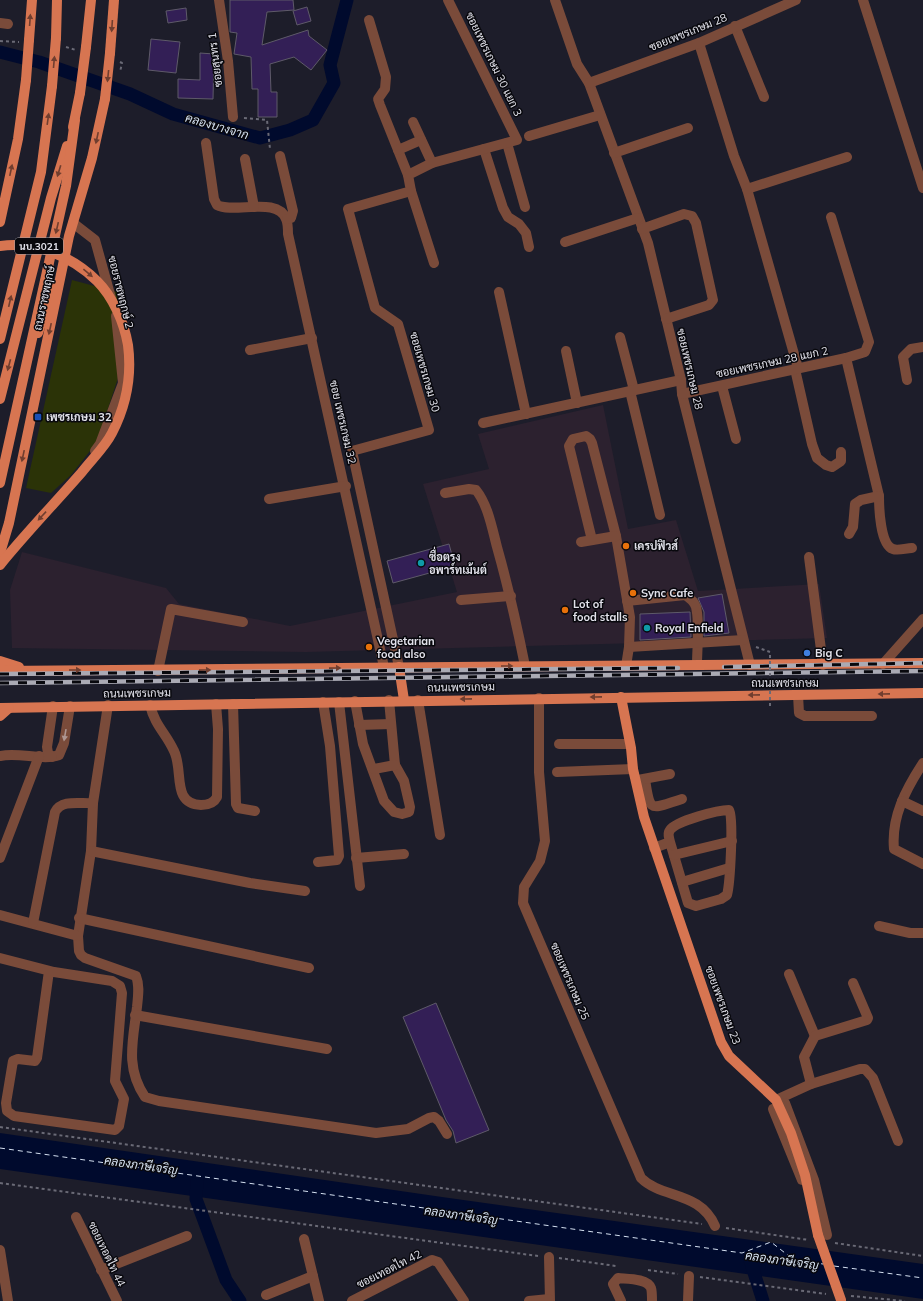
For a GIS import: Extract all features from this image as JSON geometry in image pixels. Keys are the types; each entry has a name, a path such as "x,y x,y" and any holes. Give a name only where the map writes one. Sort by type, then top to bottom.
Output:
{"main road":[{"path":"0,222 18,139 26,80 32,0"},
{"name":"นบ.3021","path":"0,339 41,172 52,86 56,38 57,0"},
{"name":"ถนนราชพฤกษ์","path":"0,399 51,198 75,120 80,93 91,0"},
{"name":"ถนนราชพฤกษ์","path":"0,553 9,523 69,236 92,158 105,100 114,0"},
{"path":"0,483 66,186 75,120"},
{"path":"21,386 69,236"},
{"path":"0,246 33,246 67,258 88,272 104,288 119,314 126,333 130,358 129,378 125,400 112,434 80,474 25,534 0,565"},
{"path":"0,661 9,665 36,670"},
{"name":"ถนนเพชรเกษม","path":"0,671 158,671 399,666 626,666 923,663"},
{"path":"399,666 404,700"},
{"name":"ถนนเพชรเกษม","path":"3,707 923,693"},
{"name":"ซอยเพชรเกษม 23","path":"622,697 633,769 640,780 644,817 721,1042 729,1056 778,1104 791,1133 805,1175 821,1238 841,1300"},
{"path":"0,716 3,707"}],"street":[{"name":"ซอยสุนทร 1","path":"219,0 228,60 233,116"},
{"name":"ซอยเพชรเกษม 30 แยก 3","path":"448,0 517,140 507,142"},
{"name":"ซอยเพชรเกษม 28","path":"555,0 577,64 589,83 648,243 681,380 682,394 750,665"},
{"name":"ซอยเพชรเกษม 28","path":"589,83 699,43 783,2 796,0"},
{"path":"863,0 923,188"},
{"path":"369,20 386,77 385,89 378,99 408,175 411,191 434,263"},
{"path":"735,26 764,97"},
{"path":"699,43 734,156 747,189 796,369 812,444 817,458 826,465 832,466 841,461 841,452"},
{"path":"529,136 600,115"},
{"path":"413,122 432,163"},
{"path":"614,153 688,128"},
{"path":"398,150 421,140"},
{"path":"408,175 432,163 507,142 525,206"},
{"path":"206,143 214,199 217,205 236,209 265,206 278,210 287,219"},
{"path":"484,149 503,208 508,217 518,224 526,233 529,247"},
{"name":"ซอย เพชรเกษม 32","path":"280,156 293,211 291,218 287,219 288,234 346,486 384,667"},
{"path":"747,189 847,157"},
{"path":"245,159 254,207"},
{"name":"ซอยเพชรเกษม 30","path":"399,666 352,451 429,430 398,324 375,308 348,209 411,191"},
{"path":"642,229 684,214 692,216 696,223 713,300 709,304 666,319"},
{"name":"ซอยเพชรเกษม 28 แยก 2","path":"682,394 846,358 866,352 869,342 831,217"},
{"path":"565,242 638,218"},
{"name":"ซอยราชพฤกษ์ 2","path":"59,505 100,444 124,383 118,323 95,240 73,223"},
{"path":"499,292 526,414"},
{"path":"620,337 660,515"},
{"path":"250,350 312,338"},
{"path":"907,380 904,358 910,349 923,347"},
{"path":"566,351 577,403"},
{"path":"846,358 879,496 882,531 889,548 895,550 912,548"},
{"path":"483,423 681,380"},
{"path":"722,386 736,439"},
{"path":"592,540 569,446 573,440 586,436 592,443 616,536 630,617 629,647 626,666"},
{"path":"269,499 346,486"},
{"path":"445,493 469,489 476,490 480,495 492,526 511,596 525,666"},
{"path":"849,534 853,527 856,504 861,500 879,496"},
{"path":"580,542 616,536"},
{"path":"808,557 823,664"},
{"path":"627,601 685,595 692,600 696,607 698,641 697,665"},
{"path":"461,600 511,596"},
{"path":"158,671 172,606 243,622"},
{"path":"883,664 923,620"},
{"path":"629,647 698,641 743,640"},
{"path":"798,695 799,713 805,716 872,716"},
{"name":"ซอยเพชรเกษม 25","path":"539,698 539,772 545,841 540,861 524,887 524,903 641,1178 646,1183 690,1200 713,1220 715,1226"},
{"path":"355,701 363,744 374,769 384,801 394,812 402,814 409,812 410,807 404,781 395,765 389,700"},
{"path":"418,700 440,835"},
{"path":"318,862 337,860 339,856 330,746 323,702"},
{"path":"339,702 360,886"},
{"path":"150,705 153,718 175,752 182,795 185,800 192,805 203,805 212,803 217,797 218,728 216,704"},
{"path":"233,704 236,804 238,808 255,811"},
{"path":"52,757 48,753 47,747 53,706"},
{"path":"0,756 15,754 52,757 59,755 62,751 70,706"},
{"path":"108,706 93,803 91,851 78,936 81,956 136,976 139,989 131,1060 132,1074 145,1097 376,1133 408,1130 429,1118 434,1117 439,1121 447,1134"},
{"path":"359,725 391,724"},
{"path":"559,744 630,744"},
{"path":"0,858 39,756"},
{"path":"923,763 902,801 892,833 894,849 923,864"},
{"path":"374,769 395,765"},
{"path":"557,772 633,769"},
{"path":"670,774 640,780 649,802 652,806 659,806 682,799"},
{"path":"902,801 923,811"},
{"path":"33,923 55,812 58,806 63,804 93,803"},
{"path":"727,810 731,812 732,841 728,895 721,899 696,906 688,903 670,842 668,835 670,830 677,824 727,810"},
{"path":"674,855 732,841"},
{"path":"654,848 670,842"},
{"path":"91,851 250,883 305,891"},
{"path":"356,858 404,854"},
{"path":"682,882 729,868"},
{"path":"0,915 78,936"},
{"path":"80,918 309,968"},
{"path":"879,926 910,933 923,933"},
{"path":"0,958 49,971 112,981 120,986 122,989 115,1080 124,1099 119,1126 116,1130 14,1116 7,1111 6,1102 12,1061 18,1059 34,1061 37,1058 49,971"},
{"path":"789,974 815,1036"},
{"path":"811,1084 804,1056 815,1036 868,1018 853,983"},
{"path":"136,1016 327,1049"},
{"path":"778,1104 811,1084 860,1069 865,1069 873,1078 898,1141"},
{"name":"ซอยเทอดไท 44","path":"76,1217 117,1301"},
{"path":"101,1270 187,1236"},
{"path":"304,1239 319,1301"},
{"path":"0,1250 8,1301"},
{"path":"529,1301 550,1300 543,1256"},
{"name":"ซอยเทอดไท 42","path":"352,1301 432,1260 438,1262 464,1301"},
{"path":"266,1295 313,1276"},
{"path":"688,1301 689,1276"},
{"path":"621,1301 613,1284 618,1278 641,1281 648,1284 651,1288 652,1301"}],"path":[{"path":"120,73 122,62"},
{"path":"233,116 267,120 272,158 280,156"},
{"path":"753,646 770,652 770,706"},
{"path":"0,1126 715,1226 821,1238 923,1256"},
{"path":"0,1183 543,1256"},
{"path":"729,1281 787,1289"}],"shaded area":[{"path":"603,405 628,529 676,520 698,591 819,584 827,638 306,652 12,648 10,590 22,552 166,588 179,604 290,626 457,592 423,484 489,469 478,434"}],"green space":[{"path":"72,280 117,292 118,378 97,442 71,475 51,493 26,488"}],"water":[{"name":"คลองภาษีเจริญ","path":"0,1133 442,1197 923,1264 923,1299 0,1169"}],"building":[{"path":"230,0 293,0 294,10 267,12 262,45 308,30 309,36 327,50 311,70 294,57 270,64 271,92 277,92 277,117 258,117 258,89 252,89 251,57 234,54 237,33 230,32"},
{"path":"307,7 311,21 297,25 293,11"},
{"path":"186,8 187,20 168,23 166,11"},
{"path":"151,39 180,42 176,73 148,70"},
{"path":"200,53 214,54 213,99 178,98 178,79 200,80"},
{"name":"ซื่อตรง อพาร์ทเม้นต์","path":"449,544 455,566 393,583 387,561"},
{"path":"722,594 729,633 704,636 704,612 698,598"},
{"path":"690,612 691,637 640,640 640,614"},
{"path":"436,1003 489,1130 456,1143 453,1131 446,1120 403,1017"}],"waterway":[{"name":"คลองบางจาก","path":"0,52 39,62 130,94 173,114 260,138 290,130 313,120 334,83 330,65 347,0"},
{"path":"197,1180 196,1199 226,1280 240,1301"},
{"name":"คลองภาษีเจริญ","path":"750,1260 763,1301"}],"ferry route":[{"path":"0,1148 742,1253 771,1242 794,1260 823,1264"},
{"path":"834,1266 923,1278"}],"railway":[{"path":"724,667 923,663"},
{"path":"0,674 678,668"},
{"path":"0,683 923,671"}],"place":[{"name":"เพชรเกษม 32","path":"38,417"},
{"name":"เครปฟิวส์","path":"626,546"},
{"name":"ซื่อตรง อพาร์ทเม้นต์","path":"421,563"},
{"name":"Sync Cafe","path":"633,593"},
{"name":"Lot of food stalls","path":"565,610"},
{"name":"Royal Enfield","path":"647,628"},
{"name":"Vegetarian food also","path":"369,647"},
{"name":"Big C","path":"807,653"}]}
